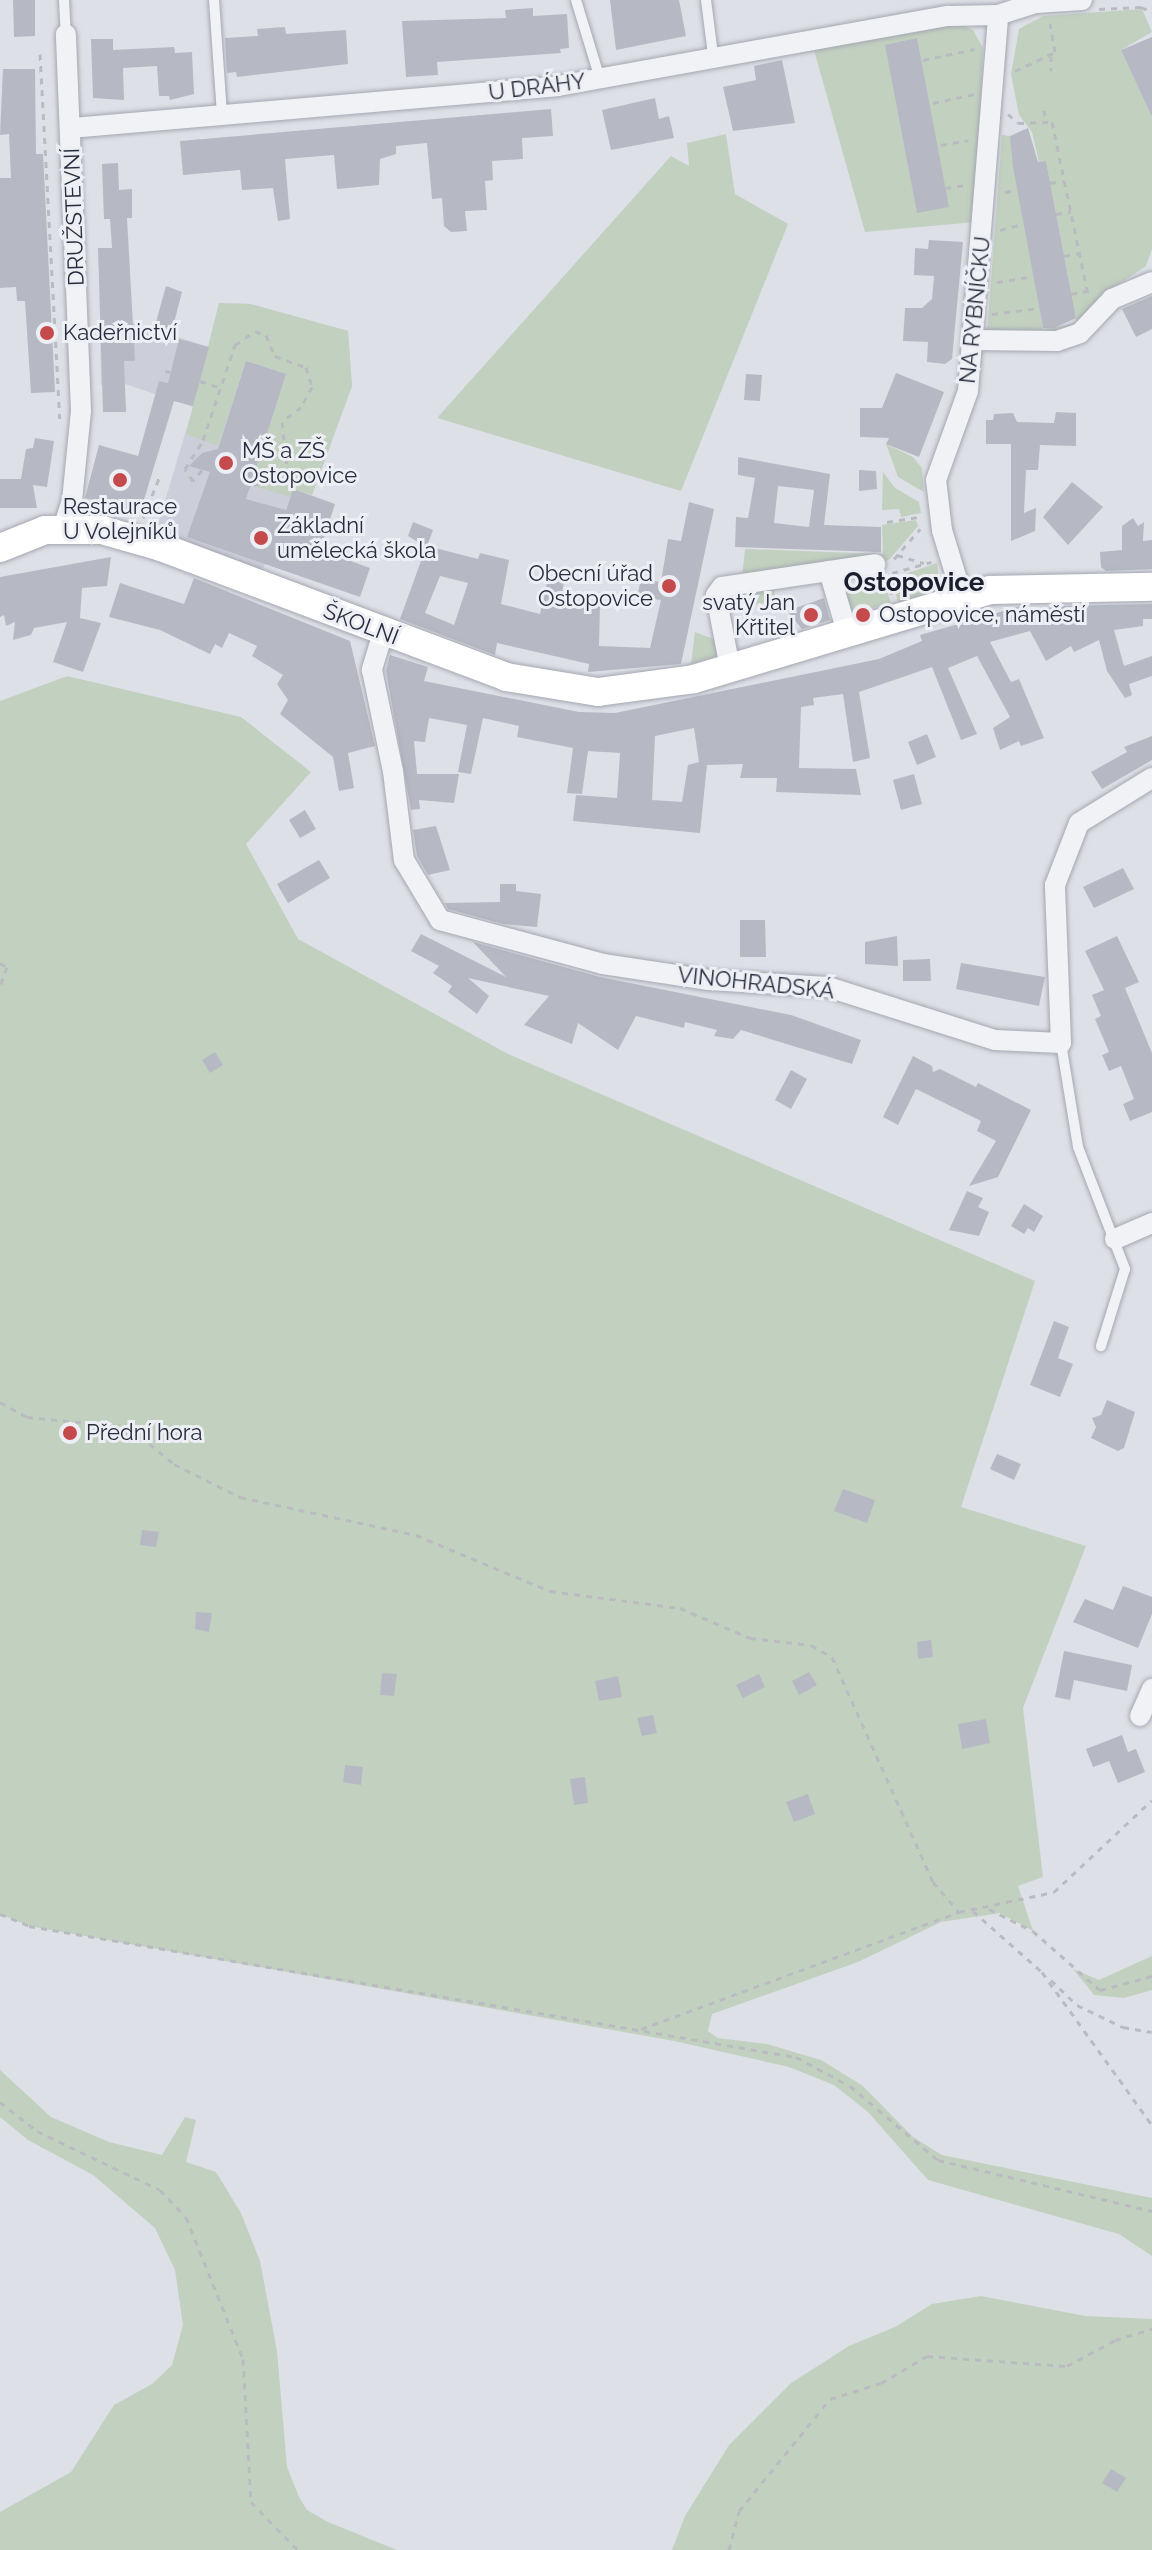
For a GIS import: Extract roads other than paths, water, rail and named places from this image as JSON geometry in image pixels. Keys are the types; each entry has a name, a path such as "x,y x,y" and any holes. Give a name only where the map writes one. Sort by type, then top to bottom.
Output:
{"street":[{"name":"U DRÁHY","path":"71,128 222,117 600,79 713,55 949,16 998,15 1036,3 1089,4"},
{"name":"NA RYBNÍČKU","path":"962,596 942,530 936,480 968,391 999,103 998,15"},
{"name":"DRUŽSTEVNÍ","path":"63,528 72,501 81,411 66,34"},
{"path":"973,340 1057,341 1080,333 1112,299 1152,282"},
{"name":"ŠKOLNÍ","path":"0,548 27,534 63,528 102,530 155,544 383,633 506,677 598,692 657,687 730,668 962,596 1025,587 1094,590 1152,587"},
{"path":"730,668 718,591 883,563"},
{"path":"829,571 844,622"},
{"name":"VINOHRADSKÁ","path":"383,633 372,670 404,860 440,920 603,964 709,980 828,987 995,1040 1061,1043"},
{"path":"1061,1043 1055,885 1079,823 1152,778"},
{"path":"1115,1239 1152,1223"},
{"path":"1140,1716 1152,1689"}],"lane":[{"name":"DRUŽSTEVNÍ","path":"64,0 66,34"},
{"path":"214,0 222,117"},
{"path":"576,0 600,79"},
{"path":"706,0 713,55"},
{"path":"1061,1043 1078,1147 1125,1269 1101,1346"}],"place":[{"name":"Kadeřnictví","path":"47,333"},
{"name":"MŠ a ZŠ Ostopovice","path":"226,463"},
{"name":"Restaurace U Volejníků","path":"120,480"},
{"name":"Základní umělecká škola","path":"261,538"},
{"name":"Obecní úřad Ostopovice","path":"669,586"},
{"name":"svatý Jan Křtitel","path":"811,615"},
{"name":"Ostopovice, náměstí","path":"863,615"},
{"name":"Přední hora","path":"70,1433"}],"district":[{"name":"Ostopovice","path":"914,583"}]}
